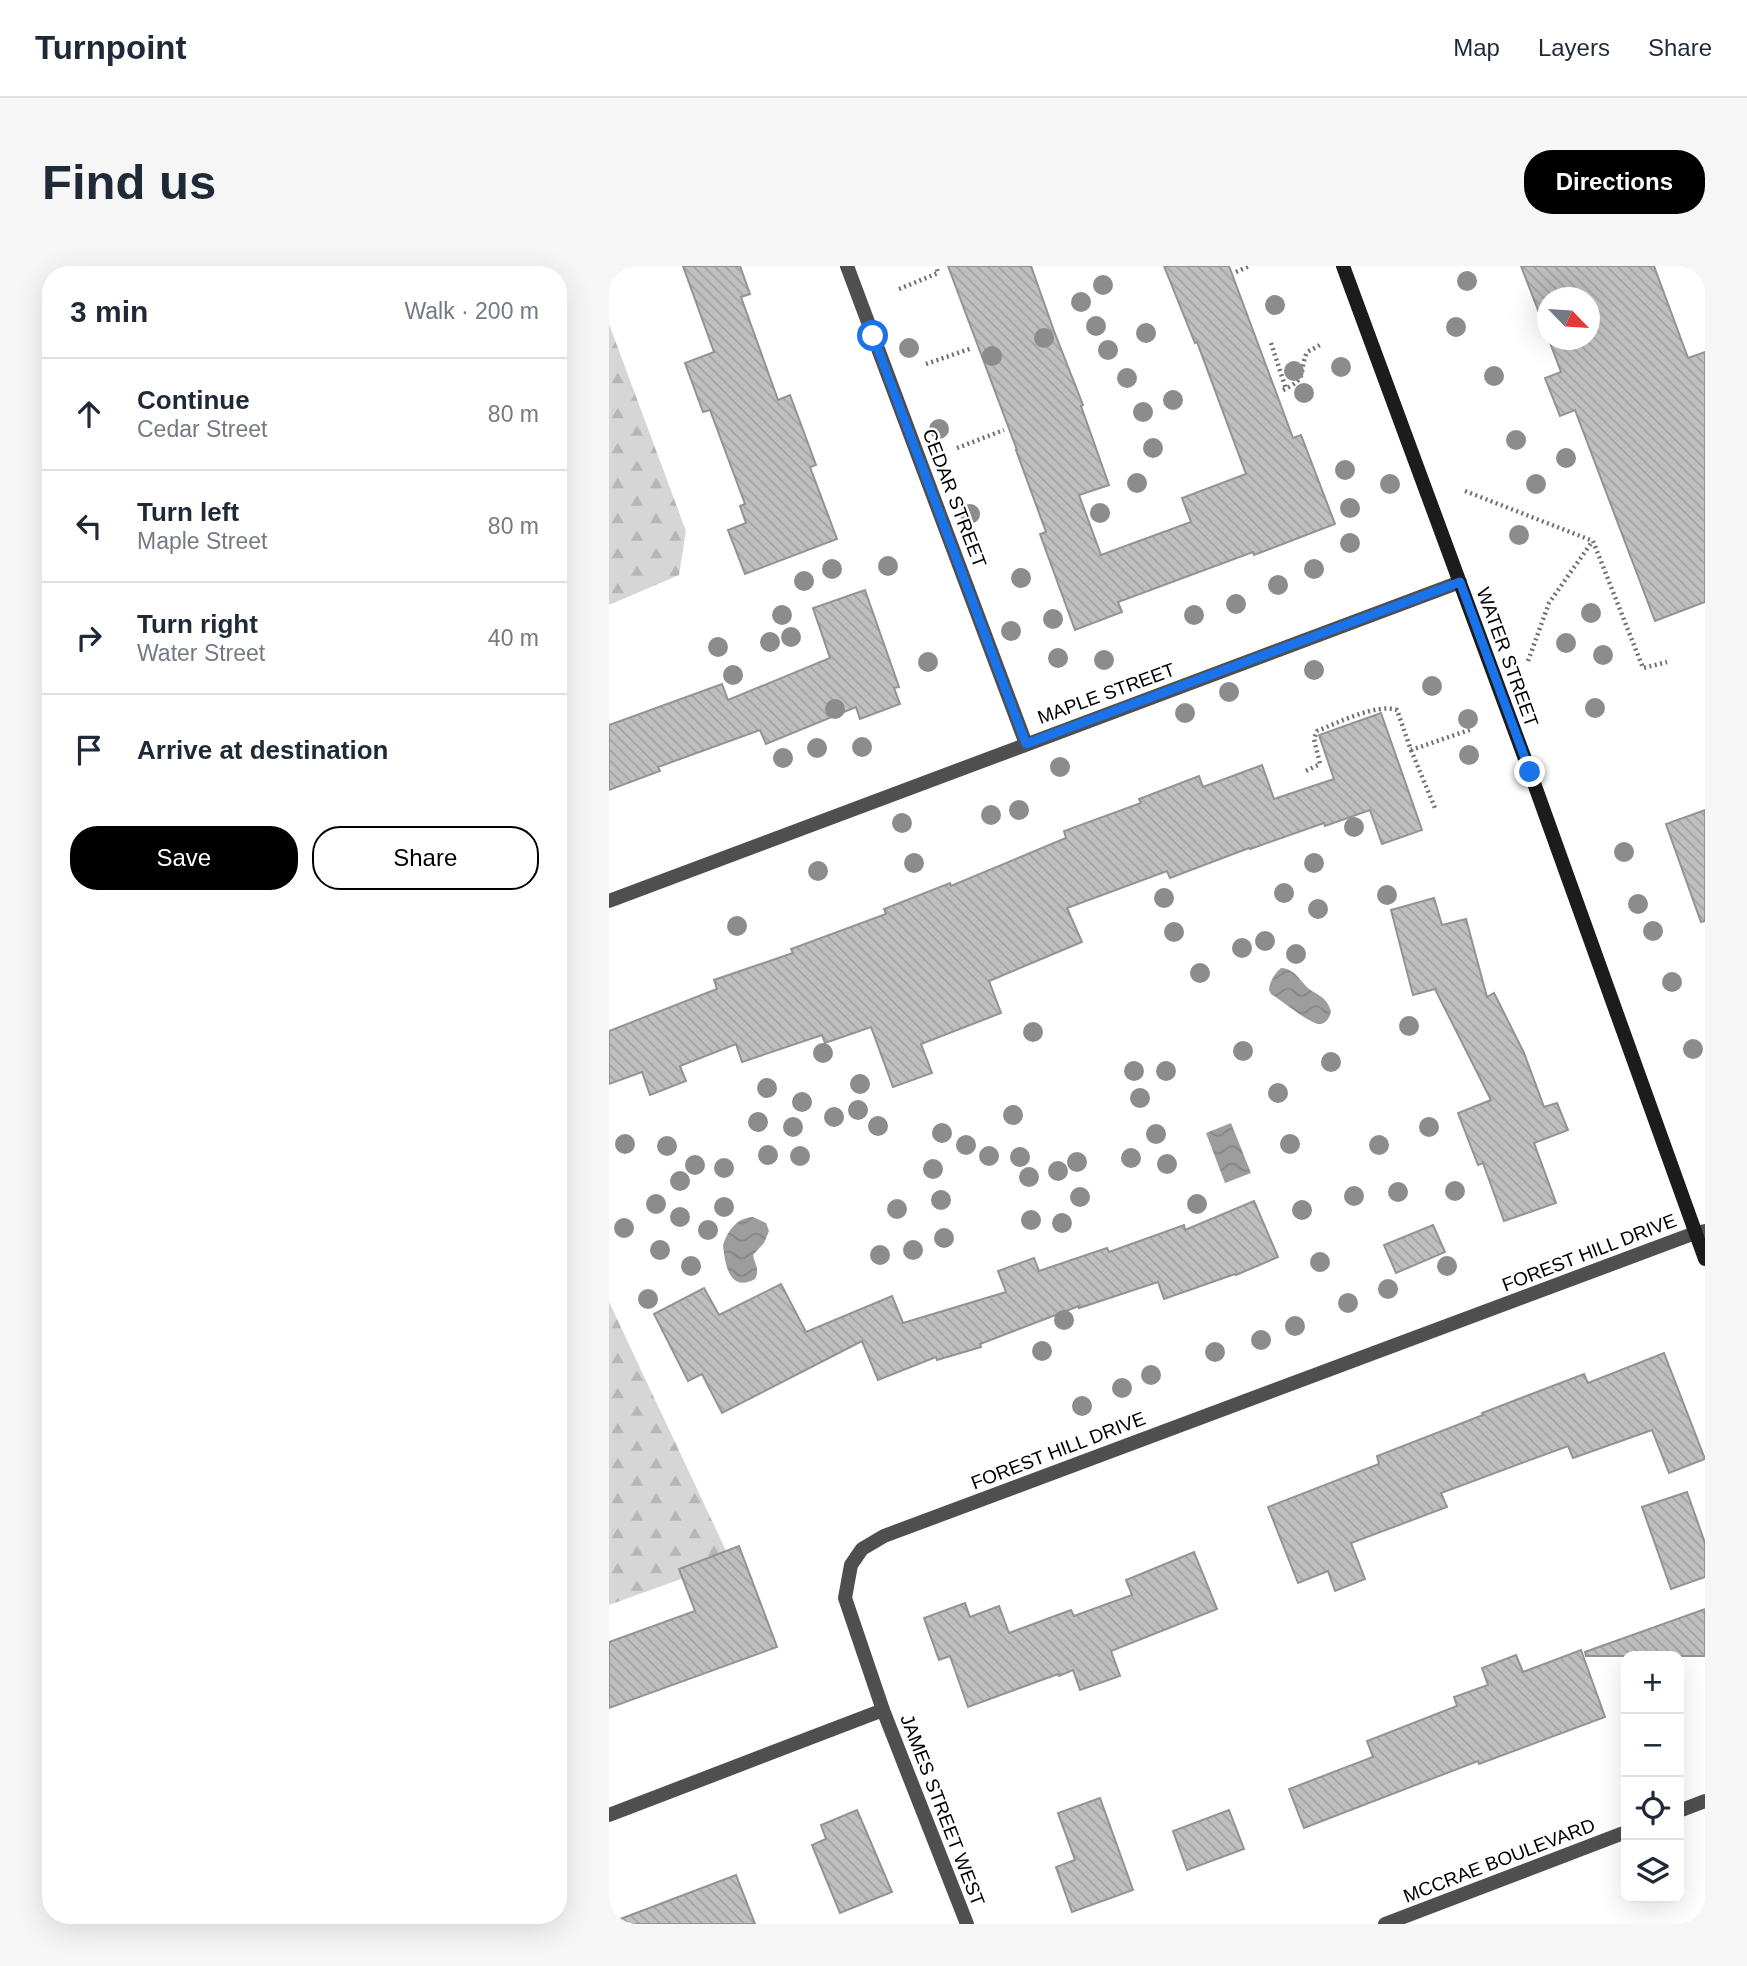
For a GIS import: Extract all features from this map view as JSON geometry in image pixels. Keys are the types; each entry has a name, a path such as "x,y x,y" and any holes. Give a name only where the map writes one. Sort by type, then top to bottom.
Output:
{"street":[{"name":"CEDAR STREET","path":"847,266 1026,744"},
{"name":"WATER STREET","path":"1343,266 1700,1232 1705,1259"},
{"name":"MAPLE STREET","path":"609,901 1460,582"},
{"name":"FOREST HILL DRIVE","path":"883,1710 845,1598 851,1565 862,1549 884,1536 1700,1232"},
{"path":"609,1815 883,1710"},
{"name":"JAMES STREET WEST","path":"883,1710 967,1924"},
{"path":"1684,1809 1705,1801"},
{"name":"MCCRAE BOULEVARD","path":"1385,1924 1621,1834"}],"path":[{"path":"899,289 939,272 936,266"},
{"path":"1236,272 1249,266"},
{"path":"1271,343 1284,389 1299,380 1307,352 1322,344"},
{"path":"926,364 972,348"},
{"path":"957,447 1004,430"},
{"path":"1465,491 1593,541 1643,668 1667,662"},
{"path":"1528,661 1549,603 1593,541"},
{"path":"1306,771 1320,764 1314,739 1317,731 1376,709 1389,707 1397,710 1435,808"},
{"path":"1411,750 1472,729"}],"green space":[{"path":"609,324 686,531 679,575 609,605"},
{"path":"609,1302 731,1561 609,1605"}],"water":[{"path":"1281,968 1295,974 1326,1001 1331,1011 1325,1022 1317,1024 1311,1021 1271,994 1271,981"},
{"path":"1231,1123 1251,1173 1225,1183 1206,1133"},
{"path":"753,1217 766,1223 769,1231 764,1243 753,1255 757,1270 755,1279 739,1282 727,1268 723,1245 733,1226"}],"building":[{"path":"683,266 740,266 750,294 741,297 778,400 790,395 816,465 810,467 837,539 745,574 728,530 746,523 740,506 745,504 710,410 703,412 685,363 714,352"},
{"path":"948,266 1031,266 1083,405 1081,406 1109,485 1079,495 1101,555 1191,522 1182,498 1246,474 1197,342 1195,343 1164,266 1229,266 1293,438 1301,435 1335,524 1118,602 1122,612 1075,630 1040,534 1046,532"},
{"path":"1521,266 1654,266 1688,358 1705,352 1705,602 1655,621 1575,410 1560,416 1545,378 1561,372 1553,350 1600,350 1600,287 1537,287 1537,307"},
{"path":"865,590 899,687 894,688 900,704 860,719 856,707 766,744 760,730 658,767 660,771 609,790 609,725 722,684 728,700 830,658 813,608"},
{"path":"1381,713 1422,830 1382,844 1370,810 1249,848 1170,878 1167,871 1067,908 1082,942 989,981 1001,1013 921,1044 932,1073 893,1087 871,1027 825,1043 822,1035 742,1062 736,1044 680,1066 686,1081 650,1095 642,1072 609,1084 609,1031 717,989 714,980 793,953 791,949 886,914 884,909 950,883 951,886 1066,838 1064,831 1141,803 1139,799 1199,776 1203,787 1262,765 1274,799 1334,779 1319,735"},
{"path":"1705,810 1705,921 1701,922 1666,824"},
{"path":"1434,898 1442,925 1466,919 1487,997 1494,993 1524,1053 1544,1107 1557,1103 1568,1130 1534,1143 1556,1203 1504,1221 1483,1163 1478,1165 1458,1113 1491,1100 1435,989 1413,995 1391,910"},
{"path":"1254,1201 1278,1257 1236,1275 1164,1299 1158,1282 1079,1306 980,1344 981,1347 937,1360 936,1357 878,1380 862,1341 722,1413 702,1374 688,1381 654,1314 704,1288 719,1315 781,1284 806,1332 892,1296 903,1323 1006,1292 998,1271 1034,1258 1039,1271 1107,1248 1109,1252 1184,1225 1185,1230"},
{"path":"1433,1225 1445,1252 1396,1273 1384,1245"},
{"path":"1664,1353 1705,1459 1669,1473 1652,1430 1573,1458 1568,1446 1441,1493 1447,1507 1351,1543 1365,1579 1335,1591 1328,1571 1298,1583 1268,1507 1379,1464 1377,1456 1483,1415 1482,1413 1584,1374 1588,1383"},
{"path":"1687,1492 1705,1543 1705,1577 1671,1589 1642,1507"},
{"path":"739,1546 777,1647 609,1708 609,1642 695,1611 679,1569"},
{"path":"1194,1552 1217,1609 1111,1651 1120,1676 1080,1690 1073,1670 968,1707 950,1656 939,1660 924,1618 965,1603 970,1617 999,1606 1009,1633 1071,1610 1074,1616 1132,1595 1126,1580"},
{"path":"1705,1609 1705,1656 1684,1656 1684,1651 1621,1651 1621,1656 1586,1656 1585,1652"},
{"path":"1581,1650 1605,1717 1479,1764 1478,1761 1304,1828 1289,1789 1373,1757 1367,1741 1457,1706 1454,1697 1488,1685 1482,1668 1516,1655 1523,1672"},
{"path":"1100,1798 1133,1890 1072,1912 1056,1867 1075,1860 1058,1813"},
{"path":"857,1810 892,1892 840,1913 812,1845 826,1839 821,1825"},
{"path":"1229,1810 1244,1849 1187,1870 1173,1831"},
{"path":"736,1875 755,1924 615,1924 615,1921"}],"route":[{"path":"873,336 1026,744 1460,582 1530,772"}]}
